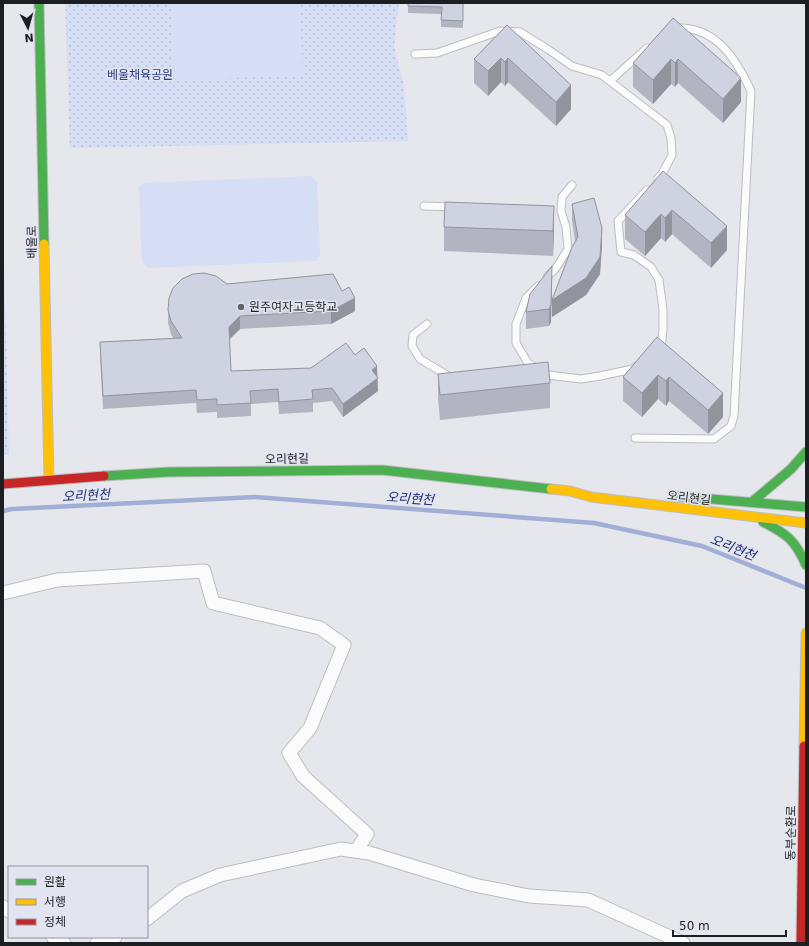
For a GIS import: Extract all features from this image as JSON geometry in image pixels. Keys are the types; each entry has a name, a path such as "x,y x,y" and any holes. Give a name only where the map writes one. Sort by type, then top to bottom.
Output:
{"street":[{"name":"배울로","path":"39,3 49,480"},
{"path":"752,502 791,469 806,452"},
{"name":"오리현길","path":"3,484 169,472 382,470 570,491 591,497 806,523"},
{"name":"오리현길","path":"570,491 589,488 612,490"},
{"name":"오리현길","path":"666,495 806,507"},
{"path":"757,518 779,530 789,538 798,548 806,565"},
{"path":"3,593 57,580 204,571 213,603 320,628 338,641 344,646 310,728 289,753 303,776 367,834 356,851"},
{"name":"동부순환로","path":"802,943 806,633"},
{"path":"148,919 182,891 220,874 341,849 369,853 474,885 529,896 588,900 683,943"},
{"path":"55,938 64,943"},
{"path":"97,943 112,938"}],"lane":[{"path":"636,438 714,439 731,426 734,416 751,91 739,66 722,45 706,34 684,27 670,28"},
{"path":"415,54 438,53 500,31 520,32 572,66 602,75 667,125 671,138 672,155 662,174 618,221 621,252 634,255 651,267 659,280 663,310 663,329 660,352"},
{"path":"610,81 652,44"},
{"path":"572,185 562,197 557,211 566,227 568,249 556,268 526,298 516,324 516,343 524,364 548,375 581,379 633,369 644,361"},
{"path":"424,206 462,207"},
{"path":"427,324 413,335 412,346 420,359 451,378 457,379"}],"green space":[{"name":"베울채육공원","path":"65,3 399,3 394,46 404,86 408,141 70,148"},
{"path":"171,3 300,3 303,75 174,81"},
{"path":"312,176 317,182 320,256 316,261 148,268 142,262 139,187 143,183"},
{"path":"3,230 9,454 3,454"}],"building":[{"path":"408,3 463,3 463,21 441,20 442,7 408,6"},
{"path":"673,18 741,78 723,99 678,59 675,63 671,59 653,80 633,63"},
{"path":"507,25 571,85 556,102 508,58 505,62 501,58 488,71 474,59"},
{"path":"663,171 727,226 711,243 672,210 665,218 661,214 645,232 625,215"},
{"path":"594,198 602,228 600,257 586,278 552,300 572,247 578,237 572,204"},
{"path":"445,202 554,206 553,231 444,227"},
{"path":"552,266 551,305 549,309 526,312 530,294"},
{"name":"원주여자고등학교","path":"204,273 216,276 227,284 333,274 342,291 349,287 355,298 331,311 240,316 229,327 231,371 311,368 346,343 355,355 364,348 377,366 372,370 378,378 343,404 332,388 312,390 313,399 279,402 278,389 250,391 251,403 217,405 217,399 197,400 196,390 103,396 100,342 182,338 171,321 168,310 169,298 173,288 182,279 193,274"},
{"path":"657,337 723,393 708,410 669,377 666,381 658,375 642,393 623,377"},
{"path":"548,362 550,383 440,395 438,374"}],"waterway":[{"name":"오리현천","path":"3,511 12,509 255,497 594,523 702,546 806,588"}],"traffic: fast":[{"path":"39,3 44,244"},
{"path":"752,502 791,469 806,452"},
{"path":"104,476 169,472 382,470 551,489"},
{"path":"675,496 806,507"},
{"path":"763,522 784,534 798,549 806,565"}],"traffic: slow":[{"path":"44,244 49,480"},
{"path":"551,489 570,491 591,497 806,523"},
{"path":"804,746 806,633"}],"traffic: jam":[{"path":"3,484 104,476"},
{"path":"801,943 804,746"}],"place":[{"name":"원주여자고등학교","path":"241,307"}]}
